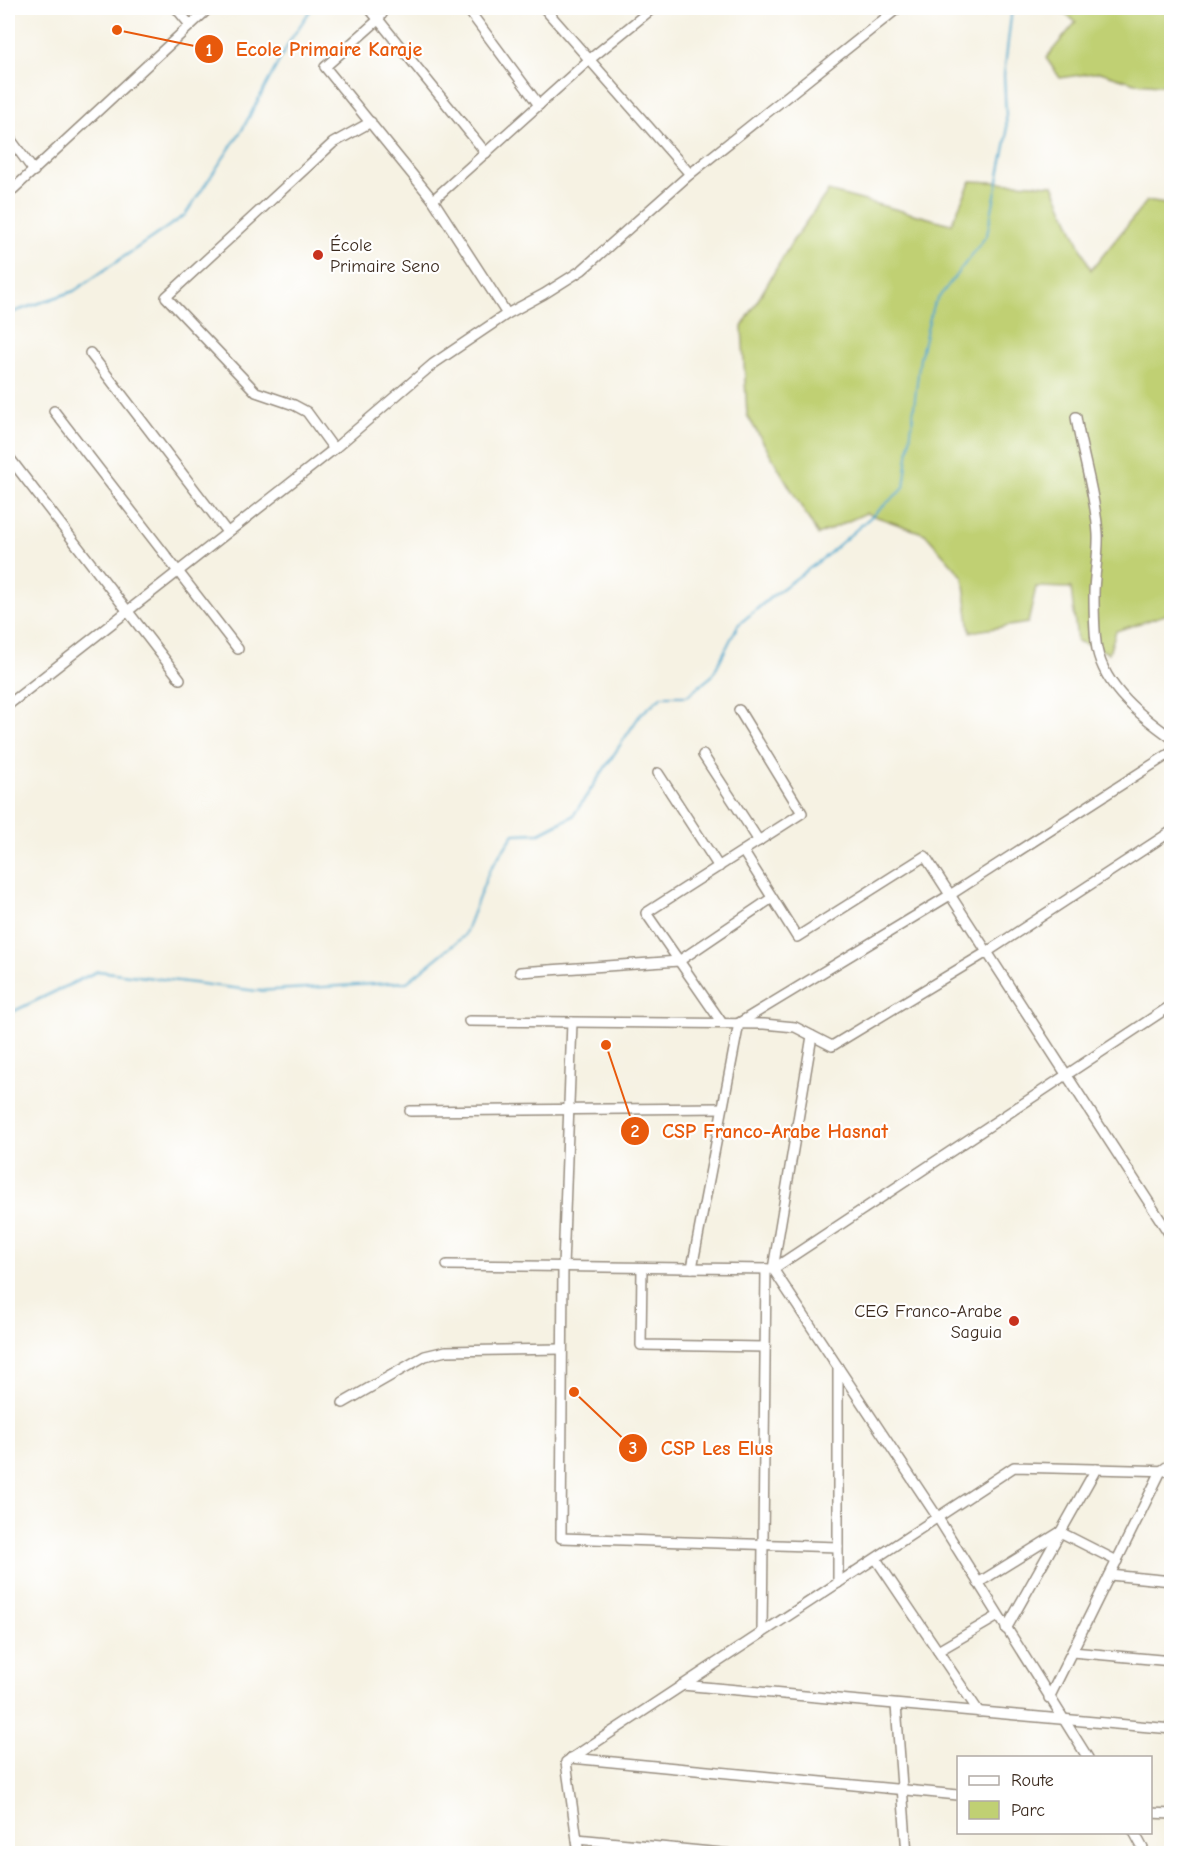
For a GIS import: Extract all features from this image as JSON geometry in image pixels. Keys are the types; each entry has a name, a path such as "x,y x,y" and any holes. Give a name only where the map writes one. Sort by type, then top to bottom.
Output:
{"street":[{"path":"176,8 189,25"},
{"path":"8,194 209,8"},
{"path":"369,8 486,153"},
{"path":"386,8 378,20 325,67 434,200 507,314"},
{"path":"467,8 539,105"},
{"path":"544,8 690,174"},
{"path":"8,705 334,449 434,364 507,314 582,270 690,174 898,8"},
{"path":"434,200 647,9"},
{"path":"334,449 308,412 256,392 166,297 333,143 371,122"},
{"path":"8,136 34,171"},
{"path":"90,353 227,532"},
{"path":"54,411 238,649"},
{"path":"1076,417 1097,522 1098,559 1094,595 1097,649 1117,691 1172,738"},
{"path":"8,456 180,679"},
{"path":"722,1023 646,913 802,813 739,710"},
{"path":"692,1268 739,1023 950,895 1172,752"},
{"path":"703,755 759,841"},
{"path":"658,773 719,867"},
{"path":"469,1021 764,1024 795,1027 832,1046 987,952 1172,831"},
{"path":"742,851 797,937 925,856 1064,1075 1172,1238"},
{"path":"520,972 679,961 772,898"},
{"path":"447,1265 770,1269 1172,1005"},
{"path":"572,1022 563,1267 561,1538 838,1546"},
{"path":"762,1633 765,1347 770,1269 812,1036"},
{"path":"410,1111 722,1108"},
{"path":"642,1268 641,1346 765,1347"},
{"path":"770,1269 938,1518 1087,1756"},
{"path":"343,1403 425,1356 446,1351 562,1349"},
{"path":"838,1367 838,1583"},
{"path":"1049,1698 1117,1561 1172,1463"},
{"path":"579,1854 566,1762 1014,1467 1166,1471"},
{"path":"1006,1629 1095,1469"},
{"path":"978,1583 1060,1532"},
{"path":"1060,1532 1117,1561"},
{"path":"876,1559 979,1712"},
{"path":"1110,1575 1172,1581"},
{"path":"938,1651 998,1616"},
{"path":"1072,1652 1172,1661"},
{"path":"682,1685 1172,1729"},
{"path":"896,1705 907,1854"},
{"path":"571,1758 957,1795"},
{"path":"1152,1812 1172,1814"},
{"path":"1135,1834 1146,1854"},
{"path":"577,1839 732,1854"}],"green space":[{"path":"1056,8 1171,8 1171,86 1135,83 1100,72 1060,78 1046,58 1076,22"},
{"path":"971,181 1053,185 1091,270 1147,201 1171,205 1171,613 1116,631 1109,653 1077,641 1071,588 1036,587 1028,623 970,632 963,577 925,534 866,513 818,535 747,415 742,327 792,242 828,191 951,224"}],"waterway":[{"path":"8,314 74,291 185,215 242,130 291,39 312,8"},
{"path":"8,1014 98,971 257,991 407,982 464,936 489,871 514,834 540,833 573,816 640,715 662,696 687,696 712,676 738,625 826,556 904,488 920,358 933,305 987,235 1007,136 1004,75 1012,8"}],"place":[{"name":"Ecole Primaire Karaje","path":"117,30"},
{"name":"École Primaire Seno","path":"318,255"},
{"name":"CSP Franco-Arabe Hasnat","path":"606,1045"},
{"name":"CEG Franco-Arabe Saguia","path":"1014,1321"},
{"name":"CSP Les Elus","path":"574,1392"}]}
